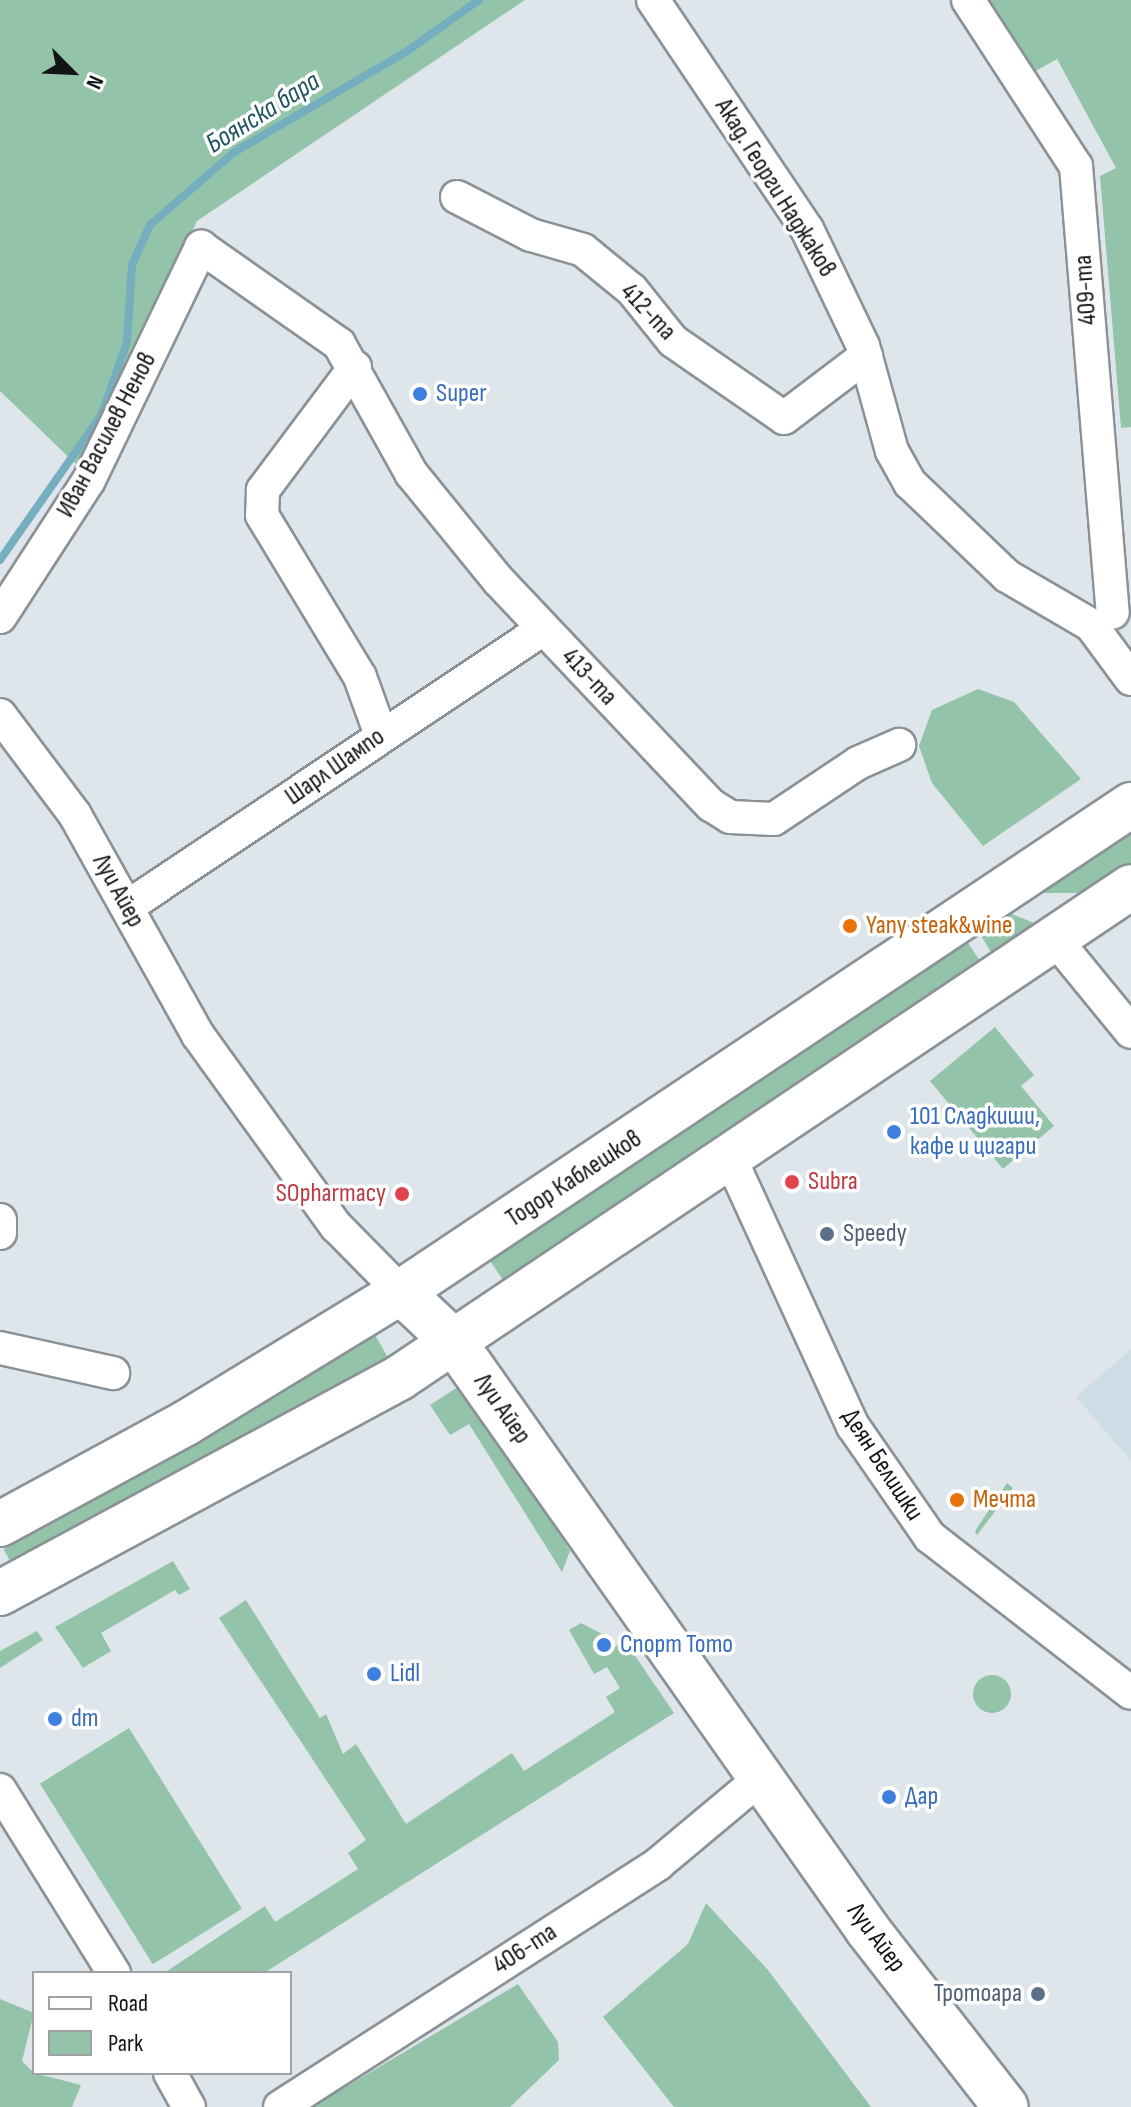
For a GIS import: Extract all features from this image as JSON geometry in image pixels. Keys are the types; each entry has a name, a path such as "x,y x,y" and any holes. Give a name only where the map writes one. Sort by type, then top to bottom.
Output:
{"main road":[{"name":"Тодор Каблешков","path":"0,1524 186,1423 401,1292 1131,805"},
{"path":"0,1593 454,1342 731,1160 1131,887"},
{"name":"Луи Айер","path":"401,1292 454,1342 761,1778 1006,2107"}],"street":[{"name":"Акад. Георги Наджаков","path":"653,0 807,229 866,356 892,451 917,492 1007,576 1112,612"},
{"name":"409-та","path":"968,0 1076,166 1112,612"},
{"name":"412-та","path":"457,197 531,235 583,250 632,290 673,341 784,418 866,356"},
{"name":"413-та","path":"201,247 339,344 355,367 411,473 543,629 730,817 774,819 858,763 899,745"},
{"name":"Иван Василев Ненов","path":"0,617 89,480 201,247"},
{"path":"355,367 263,490 262,515 360,677 381,735"},
{"path":"1112,612 1131,679"},
{"name":"Шарл Шампо","path":"127,907 543,629"},
{"name":"Луи Айер","path":"0,715 49,772 198,1035 336,1226 401,1292"},
{"path":"1055,939 1131,1032"},
{"name":"Деян Белишки","path":"731,1160 853,1426 930,1537 1131,1693"},
{"path":"0,1220 0,1233"},
{"path":"0,1348 113,1373"},
{"name":"406-та","path":"280,2107 658,1864 761,1778"},
{"path":"0,1790 113,1971"},
{"path":"171,2075 189,2107"}],"shaded area":[{"path":"1131,1349 1131,1461 1076,1397"}],"green space":[{"path":"0,0 525,0 197,221 82,470 0,391"},
{"path":"988,0 1131,0 1131,427 1121,428 1100,176 1116,168 1057,59 1034,72"},
{"path":"978,689 1014,702 1081,779 983,846 932,783 919,746 932,710"},
{"path":"1131,832 1131,865 1086,893 1037,893"},
{"path":"1007,912 1039,925 992,954 979,932"},
{"path":"966,940 982,964 506,1285 490,1261"},
{"path":"995,1027 1034,1075 1021,1086 1054,1126 1003,1169 930,1081"},
{"path":"375,1335 390,1361 18,1575 3,1550"},
{"path":"464,1383 570,1551 562,1572 469,1424 450,1435 430,1405"},
{"path":"1007,1483 1013,1488 977,1535 975,1531"},
{"path":"173,1561 190,1589 179,1595 175,1590 101,1633 111,1651 83,1668 55,1627"},
{"path":"246,1600 320,1718 326,1714 343,1754 356,1744 406,1824 512,1753 524,1771 615,1712 606,1697 620,1688 607,1667 594,1674 569,1630 581,1623 606,1636 595,1643 602,1654 625,1641 674,1713 267,1971 167,1971 265,1906 275,1922 358,1869 348,1853 366,1840 219,1618"},
{"path":"37,1631 43,1640 0,1668 0,1651"},
{"path":"992,1675 1005,1681 1011,1694 1005,1707 992,1713 979,1707 973,1694 979,1681"},
{"path":"129,1728 242,1909 153,1964 40,1784"},
{"path":"706,1903 768,1970 871,2107 674,2107 603,2017 688,1944"},
{"path":"518,1984 558,2042 559,2060 510,2107 312,2107"},
{"path":"0,1999 32,2012 22,2061 32,2075 81,2085 72,2107 0,2107"}],"waterway":[{"name":"Боянска бара","path":"0,560 101,416 127,342 132,265 150,225 233,153 406,52 479,0"}],"place":[{"name":"Super","path":"420,394"},
{"name":"Yany steak&wine","path":"850,926"},
{"name":"101 Сладкиши, кафе и цигари","path":"894,1132"},
{"name":"Subra","path":"792,1182"},
{"name":"SOpharmacy","path":"402,1194"},
{"name":"Speedy","path":"827,1234"},
{"name":"Мечта","path":"957,1500"},
{"name":"Спорт Тото","path":"604,1645"},
{"name":"Lidl","path":"374,1674"},
{"name":"dm","path":"55,1719"},
{"name":"Дар","path":"889,1797"},
{"name":"Тротоара","path":"1038,1994"}]}
